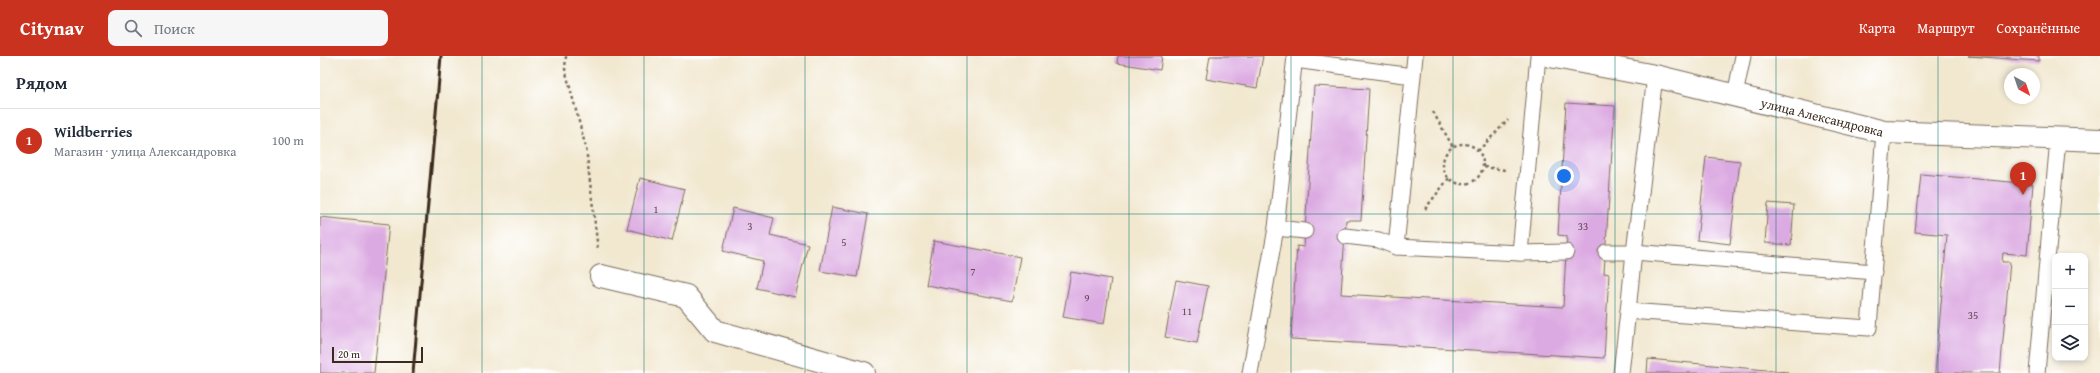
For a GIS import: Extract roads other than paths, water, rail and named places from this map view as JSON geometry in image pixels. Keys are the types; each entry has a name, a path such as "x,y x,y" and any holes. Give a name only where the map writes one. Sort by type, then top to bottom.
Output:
{"street":[{"name":"улица Александровка","path":"1550,56 1655,76 1884,132 2100,140"},
{"path":"601,276 686,296 715,331 864,373"}],"lane":[{"path":"1396,247 1415,56"},
{"path":"1520,253 1538,56"},
{"path":"1735,95 1743,56"},
{"path":"1250,373 1276,228 1295,58 1412,76"},
{"path":"1621,373 1655,76"},
{"path":"1628,311 1869,328 1884,132"},
{"path":"2037,373 2058,138"},
{"path":"1276,228 1305,231"},
{"path":"1345,236 1379,240 1396,247 1520,253 1566,252"},
{"path":"1606,252 1634,252 1874,272"}],"railway":[{"path":"413,373 441,56"}],"place":[{"name":"Wildberries","path":"2023,195"}]}
